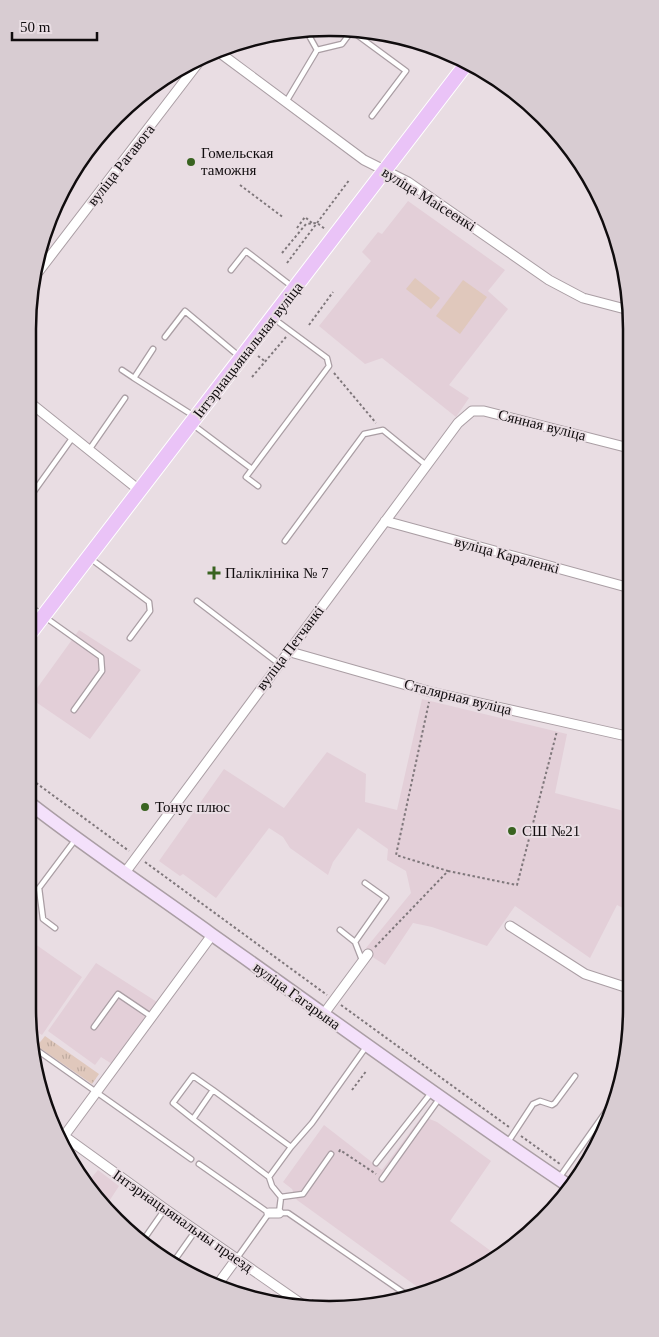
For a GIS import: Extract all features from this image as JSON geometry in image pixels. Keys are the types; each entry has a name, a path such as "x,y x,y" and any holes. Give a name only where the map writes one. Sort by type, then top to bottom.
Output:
{"main road":[{"name":"Інтэрнацыянальная вуліца","path":"36,625 463,68"}],"street":[{"name":"вуліца Маісеенкі","path":"224,56 364,160 408,182 565,290 584,298 622,308"},
{"name":"вуліца Рагавога","path":"44,265 193,70"},
{"path":"36,408 139,490"},
{"name":"Сянная вуліца","path":"458,423 472,411 484,411 623,446"},
{"name":"вуліца Петчанкі","path":"124,874 287,650 458,423"},
{"name":"вуліца Караленкі","path":"385,521 623,586"},
{"name":"Сталярная вуліца","path":"287,650 431,692 623,735"},
{"name":"вуліца Гагарына","path":"36,808 124,874 506,1145 565,1178"},
{"path":"510,926 585,974 623,986"},
{"name":"Інтэрнацыянальны праезд","path":"63,1130 112,1073 212,935"},
{"path":"323,1015 365,958"},
{"name":"Інтэрнацыянальны праезд","path":"66,1137 165,1209 294,1298"},
{"path":"269,1213 279,1213"},
{"path":"221,1280 237,1258"}],"lane":[{"path":"310,37 317,50"},
{"path":"286,102 317,50 342,44 348,37"},
{"path":"361,38 406,71 372,116"},
{"path":"231,270 246,251 295,288"},
{"path":"165,337 185,311 241,358"},
{"path":"258,486 246,477 329,366 327,358 272,318"},
{"path":"134,378 153,349"},
{"path":"122,370 193,420 252,469"},
{"path":"89,450 125,398"},
{"path":"285,541 364,434 383,430 426,465"},
{"path":"36,488 72,437"},
{"path":"88,557 149,602 150,611 130,638"},
{"path":"197,601 278,663"},
{"path":"36,611 76,637 101,657 102,671 74,710"},
{"path":"55,928 43,919 39,888 76,839"},
{"path":"355,942 386,898 365,883"},
{"path":"340,930 355,942 365,958"},
{"path":"94,1027 118,994 152,1018"},
{"path":"270,1177 291,1146 312,1123 366,1047"},
{"path":"40,1052 192,1159"},
{"path":"291,1146 193,1076 173,1103 270,1177 272,1186 281,1197 279,1213 288,1213 402,1292"},
{"path":"506,1145 533,1104 540,1100 552,1105 555,1103 574,1076"},
{"path":"193,1119 213,1090"},
{"path":"376,1163 436,1095"},
{"path":"382,1179 436,1095"},
{"path":"565,1178 597,1126"},
{"path":"281,1197 303,1194 331,1154"},
{"path":"199,1164 269,1213 237,1258"},
{"path":"146,1236 165,1209"},
{"path":"177,1257 197,1230"}],"path":[{"path":"287,263 350,179"},
{"path":"240,185 284,218"},
{"path":"297,228 305,217 312,224"},
{"path":"282,253 306,224 317,223"},
{"path":"309,325 333,292"},
{"path":"252,377 291,331"},
{"path":"329,366 383,430"},
{"path":"431,692 396,855 448,871 517,885 560,721"},
{"path":"36,783 515,1131 565,1178"},
{"path":"365,958 448,871"},
{"path":"352,1090 367,1070"},
{"path":"331,1154 336,1156 340,1150 382,1179"}],"shaded area":[{"path":"408,201 505,270 488,291 508,309 449,385 469,398 456,417 382,358 365,364 319,326 371,261 362,252 378,232 382,234"},
{"path":"79,630 141,670 90,739 36,702 36,690"},
{"name":"СШ №21","path":"422,699 567,734 555,793 623,811 623,908 617,905 590,958 515,906 487,946 432,927 413,923 385,965 368,954 366,948 411,893 406,871 387,860 388,849 358,828 333,862 328,875 290,848 283,837 269,828 216,898 183,874 180,876 159,861 224,769 284,808 327,752 366,774 365,802 397,810"},
{"path":"36,945 82,977 42,1035 38,1032 37,1027"},
{"path":"96,963 157,1002 112,1064 101,1057 95,1065 48,1031"},
{"path":"422,1116 437,1122 491,1161 450,1221 491,1251 459,1271 418,1287 297,1200 292,1189 283,1182 324,1125 382,1170"},
{"path":"98,1170 119,1186 109,1201 97,1186 91,1178"}],"green space":[{"path":"415,278 440,298 431,309 406,289"},
{"path":"463,280 487,297 460,334 436,316"},
{"path":"45,1036 99,1074 92,1084 39,1048 39,1044"}],"place":[{"name":"Гомельская таможня","path":"191,162"},
{"name":"Паліклініка № 7","path":"214,573"},
{"name":"Тонус плюс","path":"145,807"},
{"name":"СШ №21","path":"512,831"}]}
